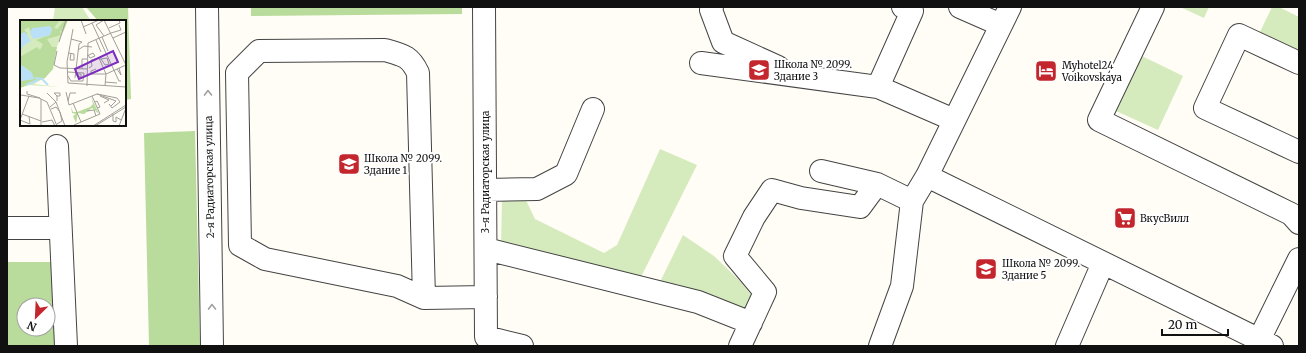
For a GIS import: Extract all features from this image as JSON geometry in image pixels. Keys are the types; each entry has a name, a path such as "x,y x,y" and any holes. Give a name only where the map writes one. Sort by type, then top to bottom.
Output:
{"street":[{"name":"2-я Радиаторская улица","path":"207,7 212,346"},
{"name":"3-я Радиаторская улица","path":"484,7 486,337 522,346"},
{"path":"712,7 711,10 723,42 799,76"},
{"path":"878,87 912,11 903,7"},
{"path":"880,346 902,286 912,201 926,176 1005,16 960,7"},
{"path":"1153,7 1099,120 1291,214 1299,224"},
{"path":"1299,63 1239,35 1205,108 1299,152"},
{"path":"424,298 418,73 413,63 404,55 385,50 259,51 237,73 240,245 265,259 396,286 424,298 486,297"},
{"path":"701,63 878,87 954,120"},
{"path":"485,190 537,189 566,174 593,109"},
{"path":"57,146 66,346"},
{"path":"820,171 877,184 912,201"},
{"path":"926,176 1263,344 1299,259"},
{"path":"740,346 765,292 735,256 754,217 772,190 801,198 860,207 877,184"},
{"path":"7,228 60,228"},
{"path":"486,249 698,302 751,323"},
{"path":"1067,346 1103,263"}],"green space":[{"path":"55,7 82,7 90,20 53,20"},
{"path":"86,7 128,7 131,99 126,100 126,20 97,20"},
{"path":"251,7 462,7 462,14 251,16"},
{"path":"1180,7 1209,7 1204,18"},
{"path":"1272,7 1279,7 1299,17 1299,52 1259,34"},
{"path":"1142,56 1183,76 1158,130 1116,111"},
{"path":"195,131 200,346 149,346 144,133"},
{"path":"660,149 697,165 641,277 501,248 502,196 523,194 535,219 604,253 617,245"},
{"path":"683,235 714,256 741,282 754,299 747,309 732,306 680,285 660,282"},
{"path":"7,262 54,262 55,297 16,297 16,337 56,337 56,318 57,346 7,346"}],"place":[{"name":"Школа № 2099. Здание 3","path":"759,70"},
{"name":"Myhotel24 Voikovskaya","path":"1046,71"},
{"name":"Школа № 2099. Здание 1","path":"349,164"},
{"name":"ВкусВилл","path":"1125,218"},
{"name":"Школа № 2099. Здание 5","path":"986,269"}]}
